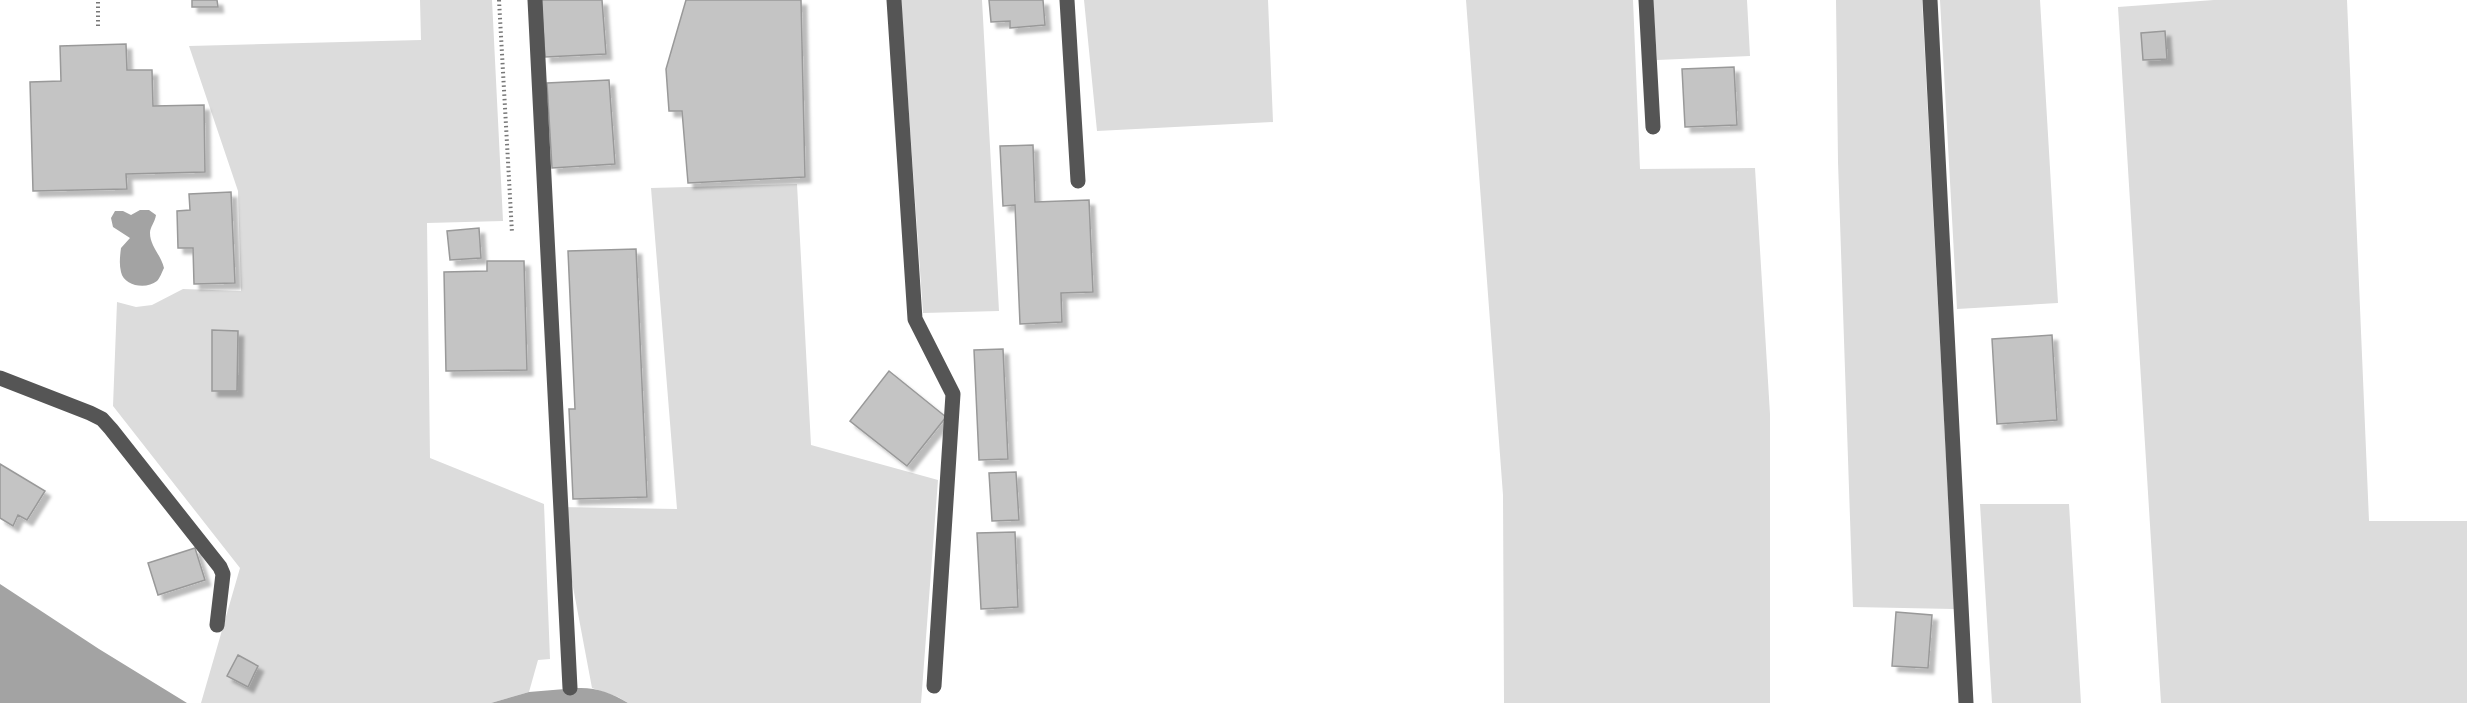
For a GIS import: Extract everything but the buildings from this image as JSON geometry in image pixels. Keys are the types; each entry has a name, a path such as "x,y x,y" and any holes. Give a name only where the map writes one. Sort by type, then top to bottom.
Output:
{"street":[{"path":"535,0 570,688"},
{"path":"894,0 915,319 953,394 934,686"},
{"path":"1067,0 1078,181"},
{"path":"1646,0 1653,127"},
{"path":"1930,0 1966,703"},
{"path":"0,378 90,413 102,419 111,429 220,567 223,574 217,625"}],"path":[{"path":"98,0 98,26"},
{"path":"499,0 512,233"}],"shaded area":[{"path":"420,0 492,0 503,221 427,223 430,458 544,504 550,659 538,660 529,692 491,703 201,703 240,568 113,406 117,302 136,307 152,305 183,289 241,291 238,191 189,46 421,40"},
{"path":"901,0 982,0 999,311 923,313"},
{"path":"1084,0 1268,0 1273,122 1097,131"},
{"path":"1466,0 1633,0 1640,169 1755,168 1770,414 1770,703 1504,703 1503,495"},
{"path":"1653,0 1747,0 1750,56 1657,60"},
{"path":"1836,0 1922,0 1954,609 1853,607 1838,162"},
{"path":"1940,0 2040,0 2058,303 1957,309"},
{"path":"2214,0 2347,0 2369,521 2467,521 2467,703 2161,703 2118,7"},
{"path":"797,184 811,445 938,480 921,703 628,703 592,688 558,507 677,509 651,188"},
{"path":"140,210 149,210 156,215 150,238 164,268 157,281 142,286 126,281 123,277 120,266 121,248 130,238 113,227 111,218 115,211 123,211 131,215"},
{"path":"1980,504 2069,504 2081,703 1992,703"},
{"path":"0,584 99,649 187,703 0,703"},
{"path":"577,688 603,691 628,703 491,703 529,692"}]}
